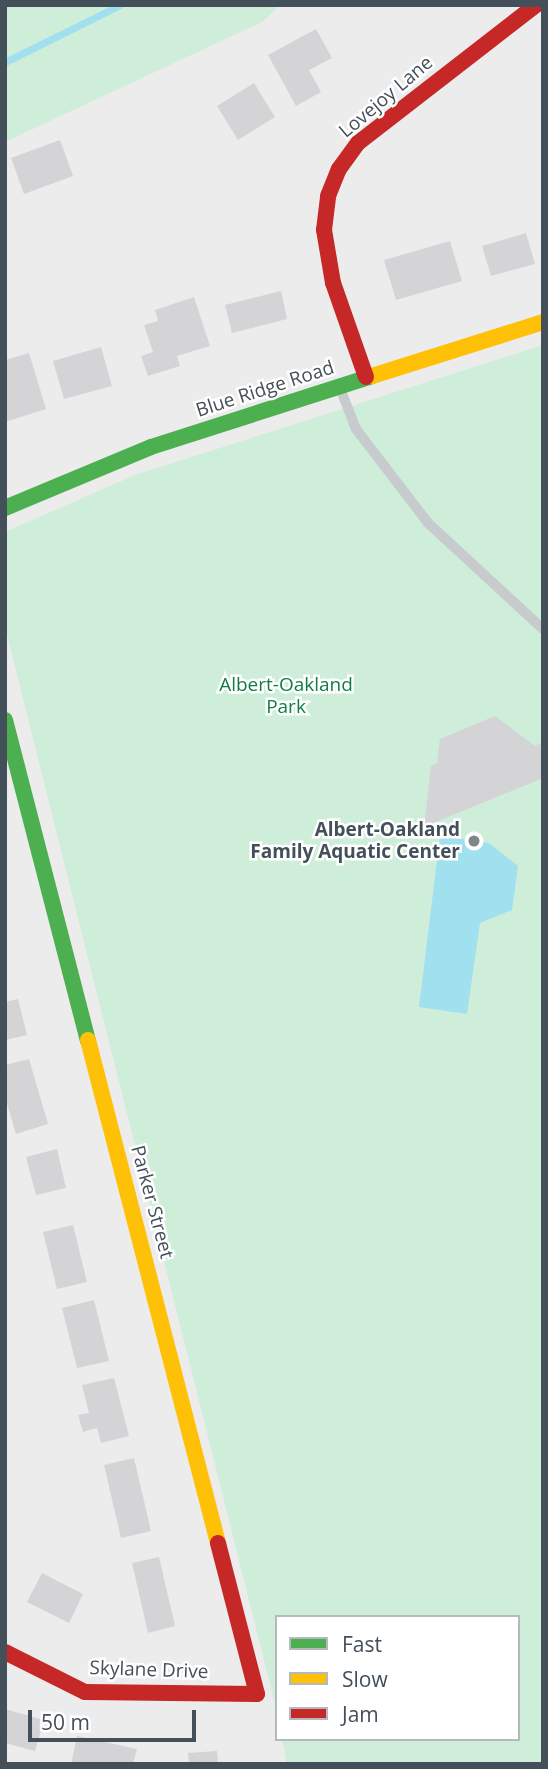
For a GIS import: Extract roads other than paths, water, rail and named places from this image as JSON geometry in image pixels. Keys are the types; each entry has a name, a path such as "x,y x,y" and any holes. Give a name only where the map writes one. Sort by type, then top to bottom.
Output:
{"street":[{"name":"Lovejoy Lane","path":"366,377 333,283 324,230 328,196 339,169 358,143 536,5"},
{"name":"Blue Ridge Road","path":"5,508 74,476 151,447 543,323"},
{"name":"Parker Street","path":"5,720 257,1694"},
{"name":"Skylane Drive","path":"5,1652 85,1692 257,1694"}],"lane":[{"path":"340,387 356,429 428,523 543,629"}],"water":[{"path":"440,836 489,843 518,866 512,910 480,923 467,1014 419,1007"}],"waterway":[{"path":"5,62 120,5"}],"place":[{"name":"Albert-Oakland Family Aquatic Center","path":"474,841"}],"park label":[{"name":"Albert-Oakland Park","path":"286,696"}]}
